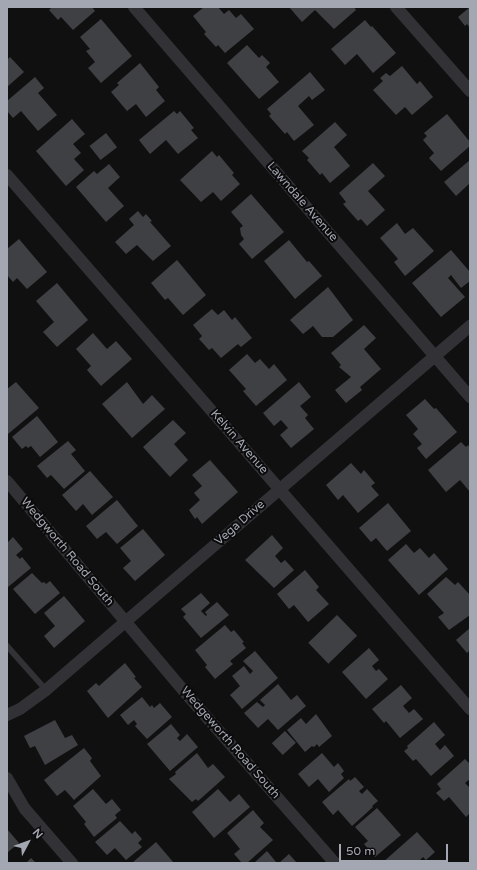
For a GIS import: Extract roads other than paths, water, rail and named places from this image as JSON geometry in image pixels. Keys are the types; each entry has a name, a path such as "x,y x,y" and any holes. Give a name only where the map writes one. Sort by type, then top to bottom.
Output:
{"street":[{"name":"Lawndale Avenue","path":"134,7 470,397"},
{"path":"396,7 470,91"},
{"name":"Kelvin Avenue","path":"7,175 470,709"},
{"name":"Vega Drive","path":"7,715 20,709 46,690 470,326"},
{"name":"Wedgworth Road South","path":"7,481 126,622"},
{"name":"Wedgeworth Road South","path":"126,622 189,697 335,863"},
{"path":"7,778 25,809 72,863"}],"lane":[{"path":"7,646 46,690"}]}
